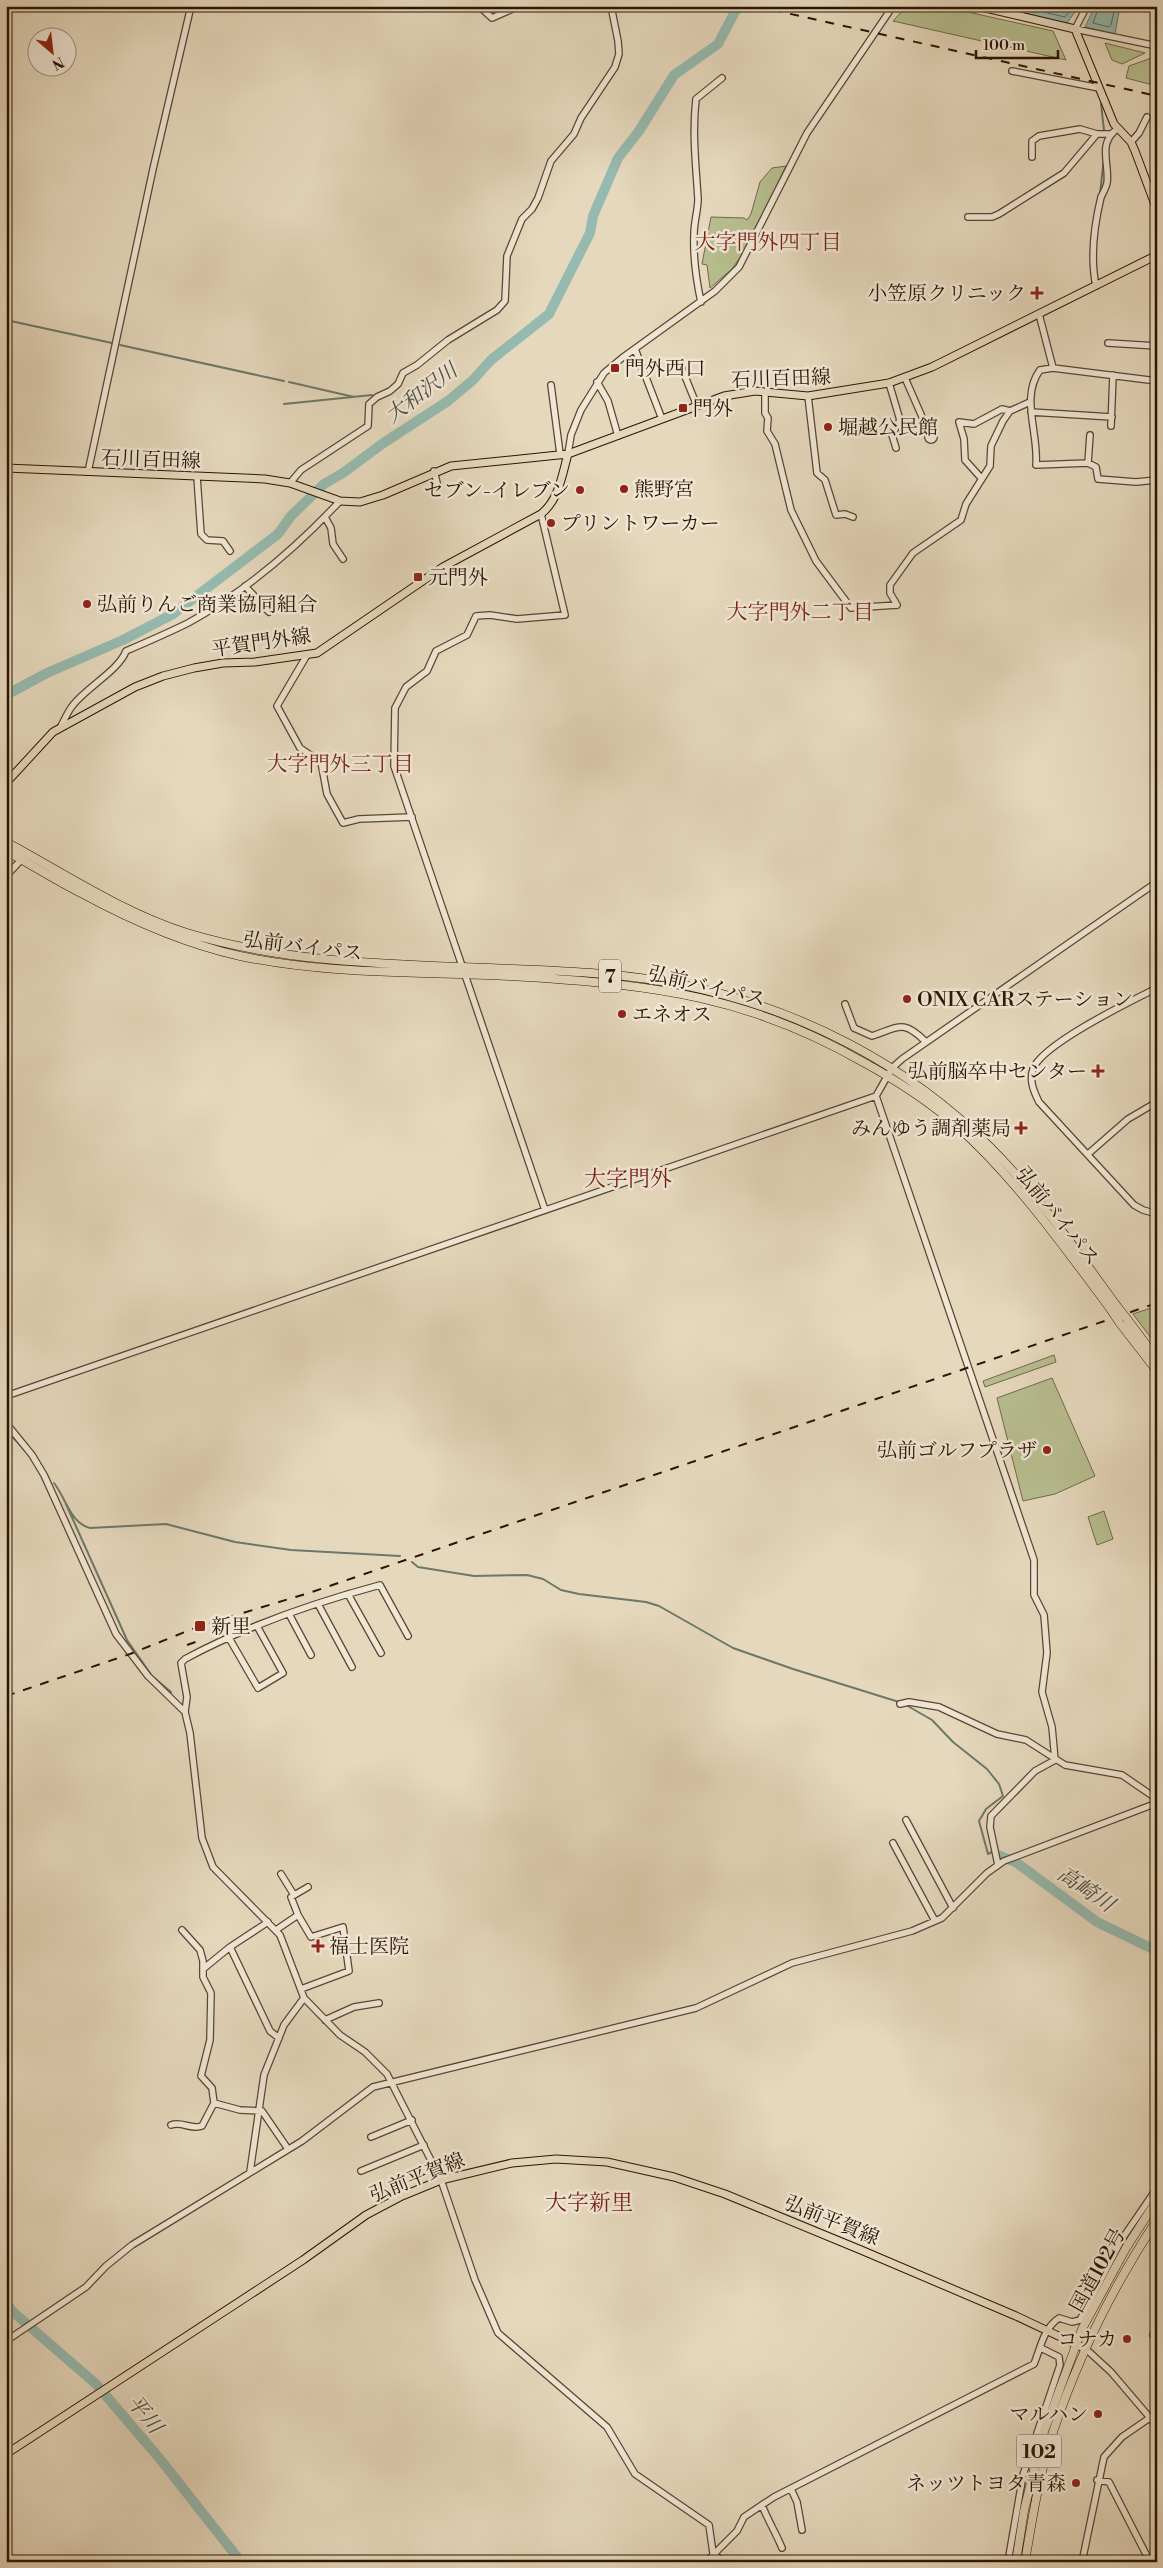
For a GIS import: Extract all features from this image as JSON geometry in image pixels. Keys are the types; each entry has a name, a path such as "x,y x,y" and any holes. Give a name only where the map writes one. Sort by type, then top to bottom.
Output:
{"highway":[{"name":"弘前バイパス","path":"6,842 129,908 186,932 267,953 305,959 596,974 650,980 702,989 781,1012 808,1023 890,1071 984,1153 1017,1188 1113,1306 1157,1372"},
{"name":"弘前バイパス","path":"6,851 84,895 172,935 238,955 299,966 620,984 702,997 738,1006 800,1029 890,1071"},
{"name":"弘前バイパス","path":"1123,1320 1157,1359"},
{"name":"国道102号","path":"1016,2562 1024,2511 1042,2437 1082,2329 1102,2290 1157,2200"},
{"name":"国道102号","path":"1025,2562 1034,2509 1052,2436 1086,2349 1120,2279 1157,2220"}],"main road":[{"path":"977,6 1001,9 1075,29 1117,129 1130,142 1157,210"},
{"name":"石川百田線","path":"6,468 265,479 292,484 337,501 360,502 372,499 434,471 466,464 564,454 738,393 766,392 808,396 889,383 905,378 1157,255"},
{"name":"平賀門外線","path":"6,783 42,741 62,726 135,687 163,676 224,663 255,662 307,655 332,643 443,567 541,514 548,508 556,495 564,454"},
{"name":"弘前平賀線","path":"6,2454 303,2260 366,2215 402,2196 441,2180 512,2163 556,2159 608,2162 643,2169 725,2194 1046,2329 1086,2349"}],"street":[{"path":"88,472 153,169 191,6"},
{"path":"479,6 492,18 519,6"},
{"path":"292,484 301,470 368,426 369,404 398,384 403,373 417,365 448,340 497,310 506,301 507,256 522,219 532,209 538,198 551,161 574,134 581,118 615,67 619,48 611,6"},
{"path":"564,454 576,422 597,382 612,366 701,302 730,278 739,267 812,124 893,6"},
{"path":"1087,6 1075,29 1157,46"},
{"path":"1012,71 1099,88"},
{"path":"701,302 694,265 694,234 698,202 694,155 694,115 696,99 722,78"},
{"path":"1130,142 1139,133 1147,117"},
{"path":"1032,157 1032,141 1039,136 1080,129 1097,134 1110,134 1117,129"},
{"path":"968,217 992,217 1020,199 1040,190 1048,182 1064,173 1097,134"},
{"path":"1096,286 1092,266 1092,251 1102,197 1107,183 1104,166 1110,134"},
{"path":"1039,314 1053,368"},
{"path":"1108,343 1157,346"},
{"path":"635,349 662,419"},
{"path":"680,364 697,406"},
{"path":"1157,381 1053,368 1040,370 1035,377 1030,402 1038,444 1036,465 1088,463 1096,467 1098,479 1136,482 1157,480"},
{"path":"1111,426 1113,375"},
{"path":"905,378 936,447"},
{"path":"597,382 608,401 618,436"},
{"path":"889,383 900,420 892,435 896,448"},
{"path":"551,385 564,454"},
{"path":"766,392 765,413 768,418 767,431 775,444 791,510 816,561 851,608 897,605 890,593 890,585 913,553 961,520 966,504 990,466 991,446 1010,412 1030,402"},
{"path":"808,396 817,473 825,480 836,515 845,514 853,518"},
{"path":"982,479 965,460 964,439 959,422 974,424 1002,409 1010,412"},
{"path":"1031,412 1112,417"},
{"path":"1088,463 1090,436"},
{"path":"434,471 438,487"},
{"path":"197,477 201,534 207,540 223,541 230,551"},
{"path":"62,726 72,706 106,673 122,661 126,651 189,622 245,586 291,549 325,517 337,501"},
{"path":"541,514 565,615 517,619 490,615 476,616 467,635 436,651 426,671 406,687 395,708 394,766 545,1210"},
{"path":"325,517 331,528 333,544 344,558"},
{"path":"245,586 269,612"},
{"path":"307,655 277,706 300,748 320,762 327,794 343,822 359,819 412,817"},
{"path":"6,876 22,859"},
{"path":"6,1396 876,1096 890,1071 926,1042 1157,882"},
{"path":"1157,988 1079,1030 1042,1056 1033,1068 1032,1082 1039,1102 1134,1205 1157,1214"},
{"path":"845,1004 854,1028 872,1036 902,1026 913,1029 926,1042"},
{"path":"876,1096 1034,1560 1034,1595 1044,1615 1047,1653 1042,1692 1052,1727 1055,1760"},
{"path":"1088,1154 1128,1119 1157,1102"},
{"path":"6,1423 32,1455 44,1476 116,1634 152,1681 176,1701 185,1712"},
{"path":"408,1636 380,1585 348,1594 257,1626 181,1663 187,1697 185,1712 190,1733 199,1822 207,1855 221,1878 268,1922 283,1940 304,1998 340,2035 378,2063 391,2081 441,2180 475,2280 498,2332 607,2427 635,2474 709,2525 713,2553 723,2562"},
{"path":"348,1594 381,1653"},
{"path":"318,1604 352,1667"},
{"path":"288,1614 310,1655"},
{"path":"229,1638 258,1688 283,1673 257,1626"},
{"path":"900,1704 909,1702 939,1707 997,1734 1026,1740 1065,1765 1122,1775 1157,1799"},
{"path":"1001,1863 990,1827 992,1816 1035,1771 1055,1760"},
{"path":"6,2341 71,2297 132,2245 313,2133 367,2091 391,2081 696,2008 792,1963 912,1931 935,1921 953,1908 1001,1863 1012,1857 1157,1803"},
{"path":"906,1820 953,1908"},
{"path":"893,1843 935,1921"},
{"path":"281,1874 294,1895"},
{"path":"301,1989 349,1970 342,1927 311,1937 298,1915 291,1897 308,1887"},
{"path":"276,1930 298,1915"},
{"path":"202,1969 230,1946 268,1922"},
{"path":"171,2125 183,2123 192,2127 202,2126 214,2103 212,2088 201,2076 210,2040 211,1992 203,1977 200,1950 182,1930"},
{"path":"230,1946 270,2031 279,2038"},
{"path":"250,2172 264,2075 284,2025 304,1998"},
{"path":"326,2020 354,2007 379,2003"},
{"path":"214,2103 240,2110 262,2111 288,2149"},
{"path":"371,2137 412,2120"},
{"path":"361,2171 424,2145"},
{"path":"706,2562 713,2553 738,2531 744,2517 762,2505 1028,2369 1034,2364 1046,2329 1059,2318 1072,2322 1080,2320 1122,2239 1157,2188"},
{"path":"1157,2329 1153,2335 1157,2339"},
{"path":"1008,2562 1023,2475 1060,2365 1059,2357 1041,2348"},
{"path":"1086,2349 1112,2372 1157,2426"},
{"path":"1082,2562 1097,2480 1104,2457 1110,2447 1150,2417"},
{"path":"1097,2480 1109,2482 1150,2562"},
{"path":"791,2489 797,2502 802,2530"},
{"path":"762,2505 771,2530 776,2534 782,2548"}],"green space":[{"path":"907,6 941,6 1053,31 1066,60 893,21"},
{"path":"1105,43 1145,53 1122,64 1112,60"},
{"path":"1157,56 1157,86 1126,78 1129,66"},
{"path":"786,166 746,249 732,269 710,288 707,265 702,264 711,217 744,218 747,220 751,214 760,182 772,168"},
{"path":"1157,1306 1157,1346 1133,1314"},
{"path":"1054,1355 1056,1362 985,1387 983,1381"},
{"path":"1052,1378 1095,1476 1055,1494 1023,1501 997,1398"},
{"path":"1104,1511 1113,1539 1097,1545 1088,1517"}],"water":[{"path":"1009,6 1079,6 1067,23 1007,9"},
{"path":"1095,6 1120,6 1115,34 1085,27"}],"waterway":[{"name":"大和沢川","path":"6,695 47,673 123,640 173,614 278,534 291,516 324,484 448,401 473,380 491,360 549,314 590,233 593,216 618,158 639,131 674,75 718,44 738,6"},
{"path":"1101,104 1104,130"},
{"path":"1100,194 1104,157"},
{"path":"1091,243 1092,276"},
{"path":"6,320 112,343"},
{"path":"120,345 284,381"},
{"path":"289,382 354,397"},
{"path":"284,404 372,395"},
{"path":"6,1430 24,1449"},
{"path":"54,1483 73,1516 83,1525 90,1528 166,1524 235,1542 291,1550 400,1556"},
{"path":"66,1504 127,1640 152,1676 171,1692"},
{"path":"412,1562 418,1567 474,1576 527,1575 543,1579 561,1590 646,1602 659,1606 733,1648 899,1702"},
{"path":"906,1705 932,1720 953,1742 987,1769 999,1784 1003,1796 986,1809 979,1821 988,1854 992,1852"},
{"name":"高崎川","path":"998,1855 1017,1863 1097,1922 1157,1951"},
{"name":"平川","path":"6,2303 13,2312 96,2384 160,2459 241,2562"}],"railway":[{"path":"755,6 1157,96"},
{"path":"6,1696 130,1654 200,1626 312,1592 1157,1303"},
{"path":"187,1645 201,1640"}],"place":[{"name":"小笠原クリニック","path":"1037,293"},
{"name":"門外西口","path":"615,368"},
{"name":"門外","path":"683,408"},
{"name":"堀越公民館","path":"828,427"},
{"name":"熊野宮","path":"624,489"},
{"name":"セブン-イレブン","path":"580,490"},
{"name":"プリントワーカー","path":"551,523"},
{"name":"元門外","path":"418,577"},
{"name":"弘前りんご商業協同組合","path":"87,604"},
{"name":"ONIX CARステーション","path":"907,999"},
{"name":"エネオス","path":"622,1014"},
{"name":"弘前脳卒中センター","path":"1098,1071"},
{"name":"みんゆう調剤薬局","path":"1021,1128"},
{"name":"弘前ゴルフプラザ","path":"1047,1450"},
{"name":"新里","path":"200,1626"},
{"name":"福士医院","path":"318,1946"},
{"name":"コナカ","path":"1127,2339"},
{"name":"マルハン","path":"1098,2414"},
{"name":"ネッツトヨタ青森","path":"1076,2483"}],"district":[{"name":"大字門外四丁目","path":"768,242"},
{"name":"大字門外二丁目","path":"800,612"},
{"name":"大字門外三丁目","path":"340,764"},
{"name":"大字門外","path":"628,1178"},
{"name":"大字新里","path":"589,2202"}]}
